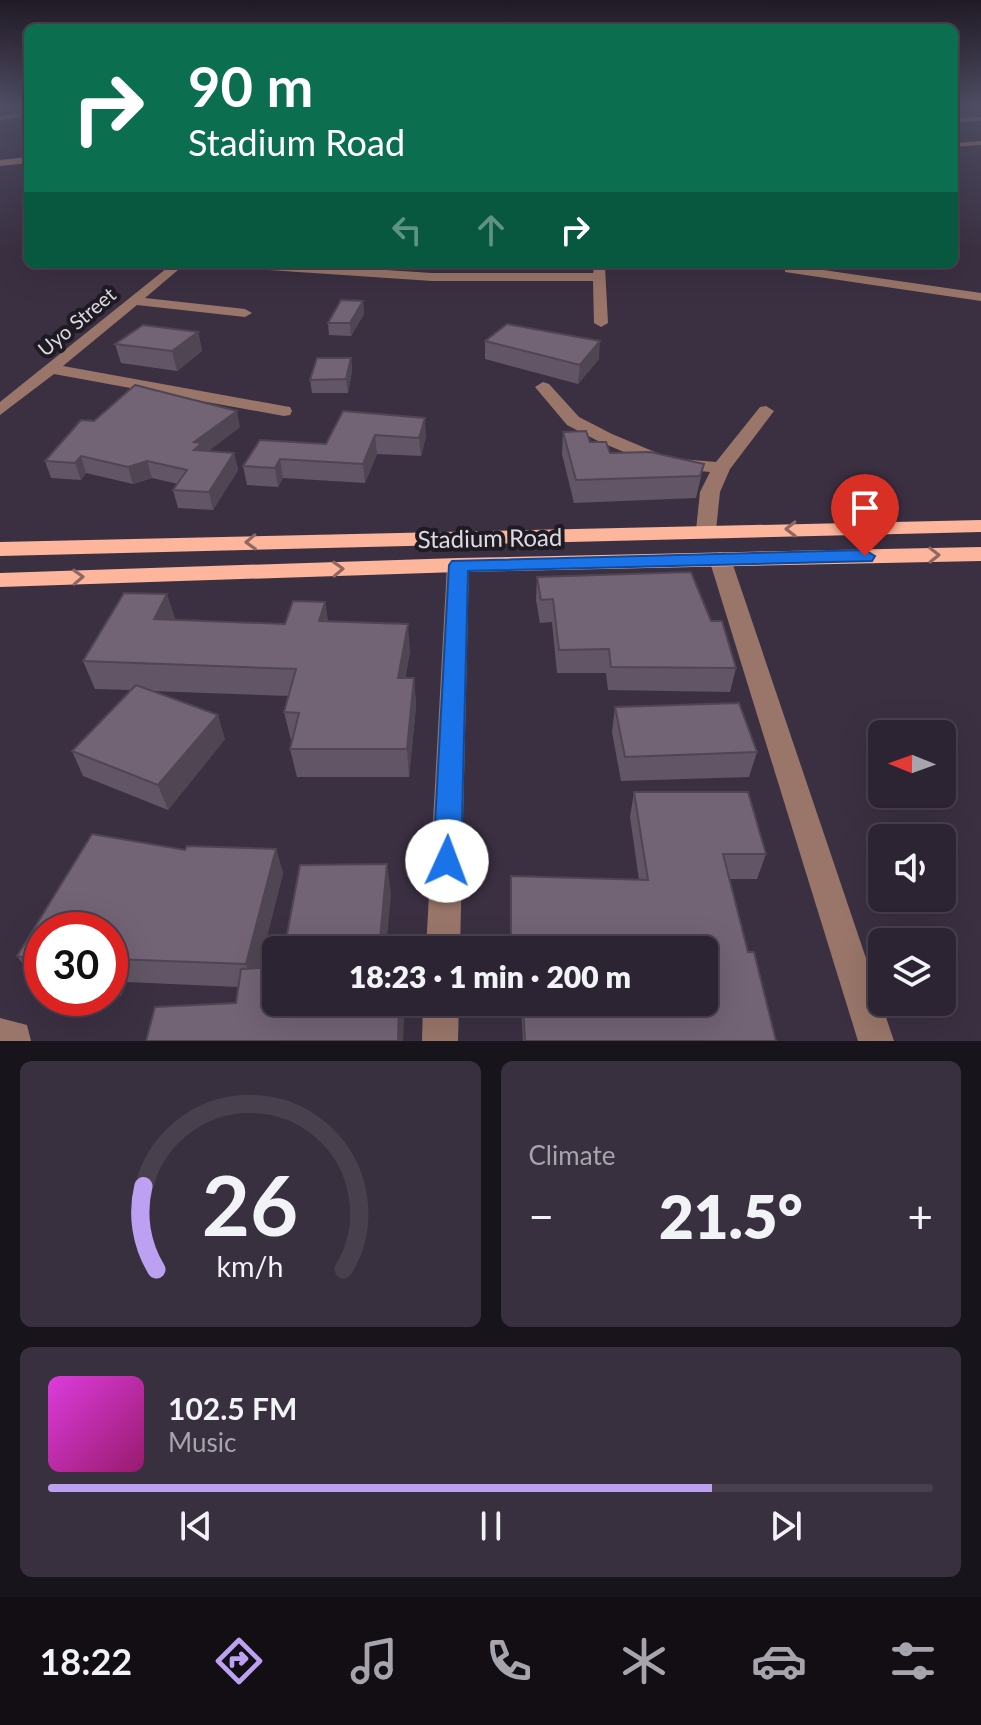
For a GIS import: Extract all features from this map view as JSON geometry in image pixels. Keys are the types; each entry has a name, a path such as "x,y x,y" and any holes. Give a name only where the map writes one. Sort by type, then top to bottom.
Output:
{"main road":[{"name":"Stadium Road","path":"0,549 972,526"},
{"path":"972,526 981,547"},
{"name":"Stadium Road","path":"0,580 458,565 981,554"}],"street":[{"path":"0,163 24,160"},
{"name":"Uyo Street","path":"0,410 174,268"},
{"path":"354,268 432,277 598,271 601,323"},
{"path":"860,268 981,290"},
{"path":"789,269 981,297"},
{"path":"134,301 245,313"},
{"path":"52,369 284,411"},
{"path":"543,387 573,421 606,438 666,463 721,468"},
{"path":"706,530 710,492 721,468 766,411"},
{"path":"720,559 876,1041"},
{"path":"444,936 458,565"},
{"path":"440,1041 441,1016"}],"building":[{"path":"341,300 363,301 350,323 328,323"},
{"path":"507,324 600,341 580,365 485,341"},
{"path":"143,325 198,332 172,351 115,344"},
{"path":"317,358 351,358 346,379 310,380"},
{"path":"135,385 237,411 194,442 202,443 194,450 234,453 209,492 173,490 187,470 147,461 128,467 81,456 75,463 45,461 81,420 94,421"},
{"path":"343,411 425,418 419,438 375,435 363,464 280,459 275,468 243,466 260,440 326,444"},
{"path":"586,431 590,442 606,442 610,453 650,452 704,464 700,476 576,480 563,432"},
{"path":"691,572 711,621 722,621 736,668 611,667 609,649 559,650 553,599 541,600 537,577"},
{"path":"124,593 167,594 154,619 285,624 293,601 325,602 319,621 408,624 398,678 414,678 407,749 290,749 299,713 284,712 296,669 83,661"},
{"path":"136,685 218,715 158,785 72,751"},
{"path":"739,703 757,752 625,757 615,707"},
{"path":"634,792 748,792 766,854 723,854 748,952 754,952 776,1041 525,1041 524,1016 718,1016 718,936 511,936 511,876 648,880"},
{"path":"92,834 185,850 187,846 276,849 246,964 128,960 128,912 44,912"},
{"path":"387,864 380,936 287,936 300,865"},
{"path":"24,945 24,957 17,956"},
{"path":"262,968 262,1016 399,1016 398,1041 146,1041 155,1007 236,1003 241,969"}],"route":[{"path":"447,861 458,565 865,556"}]}
